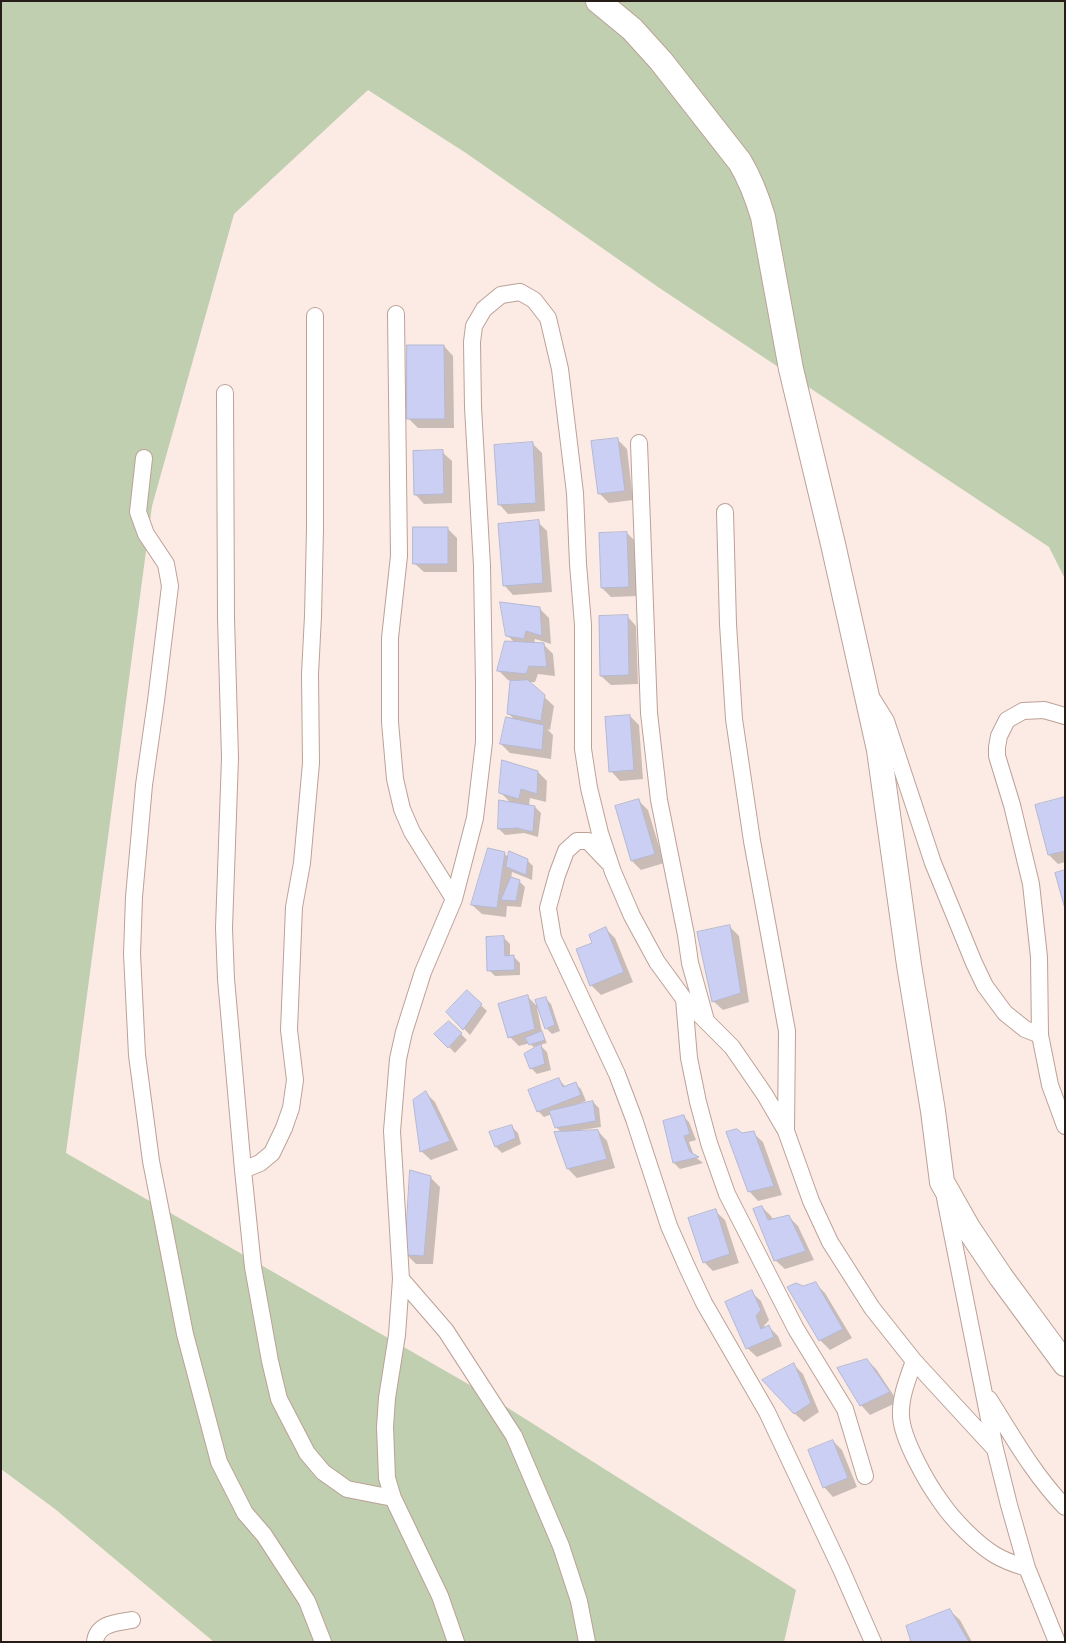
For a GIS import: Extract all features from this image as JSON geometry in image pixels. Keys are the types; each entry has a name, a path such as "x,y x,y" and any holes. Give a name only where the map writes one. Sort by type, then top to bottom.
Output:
{"main road":[{"path":"598,1 632,28 661,61 740,162 757,197 763,217 792,369 879,750 942,1182 979,1245 1065,1364"}],"street":[{"path":"456,1642 440,1596 392,1498 387,1478 385,1427 387,1398 397,1334 401,1280 392,1131 398,1059 404,1032 423,972 454,899 476,818 484,742 482,566 473,407 472,342 474,326 484,309 501,295 520,292 534,300 548,318 560,369 575,493 583,626 583,749 589,788 600,834 632,916 657,962 684,999 732,1047 765,1095 786,1131 811,1201 830,1242 872,1308 914,1361 995,1449"},
{"path":"396,314 399,556 390,638 390,722 395,779 402,809 412,832 454,899"},
{"path":"243,1170 260,1162 272,1153 291,1108 295,1080 289,1030 294,907 302,863 311,763 310,674 314,616 315,529 315,316"},
{"path":"225,393 226,618 230,758 224,928 226,989 253,1267 279,1399 307,1453 323,1472 347,1489 392,1498"},
{"path":"639,443 650,723 660,800 690,963 706,1020"},
{"path":"144,458 138,512 146,534 166,564 170,586 144,785 134,897 132,954 137,1054 151,1161 185,1334 219,1462 245,1513 264,1535 307,1601 320,1630 323,1642"},
{"path":"725,512 728,624 734,719 753,850 786,1031 786,1131"},
{"path":"866,693 886,721 933,863 956,924 985,986 1005,1013 1016,1023 1024,1029 1040,1035"},
{"path":"1065,716 1044,710 1023,711 1008,720 999,736 997,746 997,756 1012,805 1031,884 1038,957 1040,1035 1050,1085 1065,1126"},
{"path":"612,866 588,841 577,841 566,852 548,908 553,938 617,1074 634,1118 669,1226 687,1267 704,1303 767,1412 842,1569 873,1642"},
{"path":"684,999 689,1058 698,1102 709,1143 727,1194 796,1329 845,1409 865,1476"},
{"path":"942,1182 995,1449 1027,1568 1057,1642"},
{"path":"401,1280 446,1331 514,1436 561,1546 579,1601 587,1642"},
{"path":"914,1361 900,1406 901,1418 907,1438 920,1466 941,1502 979,1543 996,1555 1027,1568"},
{"path":"984,1391 1023,1455 1065,1508"},
{"path":"95,1642 97,1633 104,1627 132,1620"}],"green space":[{"path":"1,1 1065,1 1065,579 1049,547 658,287 466,153 368,90 234,214 152,506 66,1153 489,1396 796,1590 784,1642 214,1642 55,1509 1,1469"}],"building":[{"path":"407,345 444,345 445,419 407,419"},
{"path":"618,438 625,491 598,494 591,441"},
{"path":"533,442 536,503 498,505 494,445"},
{"path":"443,450 444,494 414,495 413,451"},
{"path":"539,520 543,583 503,586 498,524"},
{"path":"413,527 448,527 448,564 413,564"},
{"path":"627,532 629,587 601,588 599,533"},
{"path":"500,602 540,607 542,636 526,631 524,639 506,636"},
{"path":"628,615 629,675 600,676 599,616"},
{"path":"505,641 544,643 547,667 529,666 526,674 497,671"},
{"path":"528,680 545,695 541,721 507,714 510,681"},
{"path":"630,715 634,770 609,772 605,717"},
{"path":"506,717 544,725 542,750 500,744"},
{"path":"502,760 538,771 537,794 521,789 519,799 499,793"},
{"path":"1065,797 1065,851 1048,855 1035,805"},
{"path":"639,799 655,854 631,861 615,806"},
{"path":"499,800 535,806 533,832 517,828 498,829"},
{"path":"488,848 505,852 497,908 471,905"},
{"path":"509,851 528,859 526,875 506,867"},
{"path":"1065,870 1065,909 1055,873"},
{"path":"511,877 520,880 516,901 501,900"},
{"path":"730,925 741,993 712,1002 697,932"},
{"path":"606,927 624,972 590,986 576,949 592,943 589,935"},
{"path":"504,936 505,956 514,955 515,970 487,971 486,937"},
{"path":"467,990 482,1004 463,1030 446,1012"},
{"path":"528,995 535,1029 508,1038 498,1004"},
{"path":"546,997 555,1025 545,1029 535,1000"},
{"path":"449,1021 462,1033 448,1048 434,1034"},
{"path":"542,1031 545,1040 529,1045 525,1038"},
{"path":"541,1044 545,1064 530,1069 524,1054"},
{"path":"559,1078 563,1087 576,1082 581,1095 537,1112 528,1090"},
{"path":"426,1091 450,1141 420,1152 413,1100"},
{"path":"593,1101 596,1121 555,1128 549,1111"},
{"path":"684,1115 690,1134 684,1136 690,1152 699,1157 673,1163 663,1121"},
{"path":"512,1125 516,1138 495,1147 489,1132"},
{"path":"737,1129 742,1133 754,1131 774,1186 748,1192 726,1132"},
{"path":"598,1130 607,1159 567,1169 554,1132"},
{"path":"410,1170 431,1176 424,1256 405,1255"},
{"path":"762,1206 768,1220 789,1215 806,1251 774,1261 753,1209"},
{"path":"716,1209 730,1254 703,1263 688,1218"},
{"path":"816,1282 843,1329 819,1341 787,1287 796,1283 803,1286"},
{"path":"752,1290 761,1310 756,1316 761,1329 769,1325 774,1337 746,1349 725,1302"},
{"path":"867,1359 890,1392 860,1406 837,1368"},
{"path":"794,1363 811,1403 794,1414 762,1380"},
{"path":"833,1440 848,1478 823,1488 808,1450"},
{"path":"950,1609 969,1642 911,1642 906,1626"}]}
